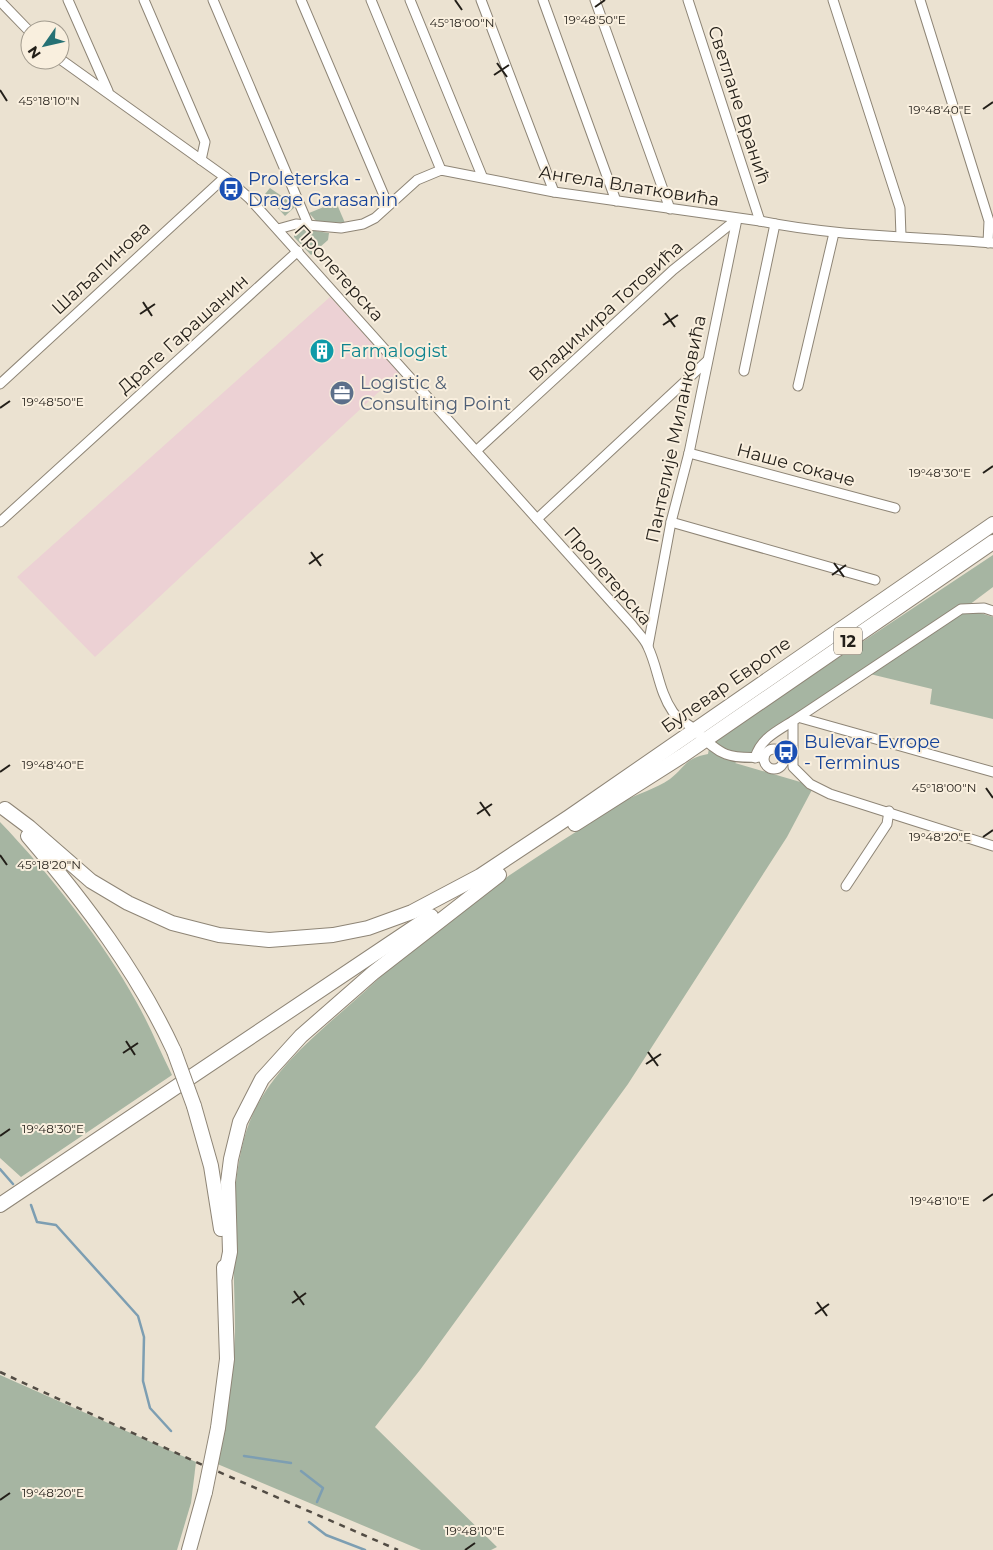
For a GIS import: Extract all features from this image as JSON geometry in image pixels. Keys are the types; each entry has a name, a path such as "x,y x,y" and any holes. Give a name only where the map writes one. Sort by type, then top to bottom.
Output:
{"main road":[{"name":"Булевар Европе","path":"483,880 695,729 993,524"},
{"name":"Булевар Европе","path":"483,880 704,741 993,542"},
{"path":"2,806 29,827 74,868 108,892 172,923 219,935 268,940 350,932 412,912 483,880"},
{"path":"2,806 88,910 123,958 148,998 174,1051 194,1106 210,1166 219,1212 225,1277 227,1359 218,1428 205,1492 189,1550"},
{"path":"0,1205 483,880"},
{"path":"225,1277 230,1252 228,1182 231,1159 240,1122 262,1079 286,1051 353,990 483,880"}],"street":[{"path":"68,0 109,93"},
{"path":"144,0 205,142 201,160"},
{"path":"213,0 308,224"},
{"path":"302,0 388,205"},
{"path":"278,229 296,224 342,228 363,224 375,218 417,180 441,170 371,0"},
{"path":"410,0 482,176"},
{"path":"481,0 554,192"},
{"path":"543,0 616,201"},
{"path":"595,0 670,209"},
{"name":"Светлане Вранић","path":"688,0 760,221"},
{"path":"833,0 900,208 901,236"},
{"path":"920,0 989,221 990,243"},
{"path":"0,1 20,22"},
{"name":"Пролетерска","path":"70,66 225,176 249,198 632,625 648,646 662,692 672,710 682,723 695,729 704,741"},
{"name":"Ангела Влатковића","path":"441,170 482,176 554,192 834,233 990,243"},
{"name":"Шаљапинова","path":"0,384 225,176"},
{"name":"Пантелије Миланковића","path":"648,646 671,522 688,453 737,220"},
{"name":"Владимира Тотовића","path":"476,451 673,270 737,220"},
{"path":"744,372 775,224"},
{"path":"798,386 834,233"},
{"name":"Драге Гарашанин","path":"0,522 298,251"},
{"path":"537,518 707,361"},
{"name":"Наше сокаче","path":"688,453 895,508"},
{"path":"671,522 875,580"},
{"path":"784,763 772,769 766,766 759,758 758,748 763,742 961,609 984,608 993,611"},
{"path":"793,767 797,720"},
{"path":"797,720 993,772"},
{"path":"704,741 717,750 731,756 759,758 769,750 778,750 783,754 784,763"},
{"path":"784,763 793,767 810,784 830,794 890,811 993,846"},
{"path":"846,886 887,824 890,811"}],"shaded area":[{"path":"330,297 399,373 95,657 17,577"}],"green space":[{"path":"270,188 296,206 285,216 265,194"},
{"path":"336,202 345,223 317,222 309,213"},
{"path":"302,229 329,233 328,240 311,255 294,237 294,230"},
{"path":"993,555 993,587 965,608 993,617 993,719 930,704 932,689 870,674 735,763 814,786 787,837 628,1084 420,1370 375,1427 497,1547 491,1550 421,1550 215,1463 233,1365 235,1332 233,1235 235,1187 239,1163 251,1117 274,1080 288,1062 414,946 480,895 623,802 670,779 689,761 708,754 710,743"},
{"path":"0,822 56,885 92,932 124,980 142,1012 172,1075 21,1177 0,1158"},
{"path":"0,1375 196,1462 191,1503 177,1550 0,1550"}],"waterway":[{"path":"0,1169 13,1184"},
{"path":"31,1205 37,1222 56,1225 138,1316 144,1337 143,1381 150,1408 171,1431"},
{"path":"244,1456 291,1463"},
{"path":"301,1471 323,1488 317,1502"},
{"path":"309,1522 326,1535 365,1550"}],"railway":[{"path":"0,1372 196,1462 398,1550"}],"place":[{"name":"Proleterska - Drage Garasanin","path":"231,189"},
{"name":"Farmalogist","path":"322,351"},
{"name":"Logistic & Consulting Point","path":"342,393"},
{"name":"Bulevar Evrope - Terminus","path":"786,752"}]}
